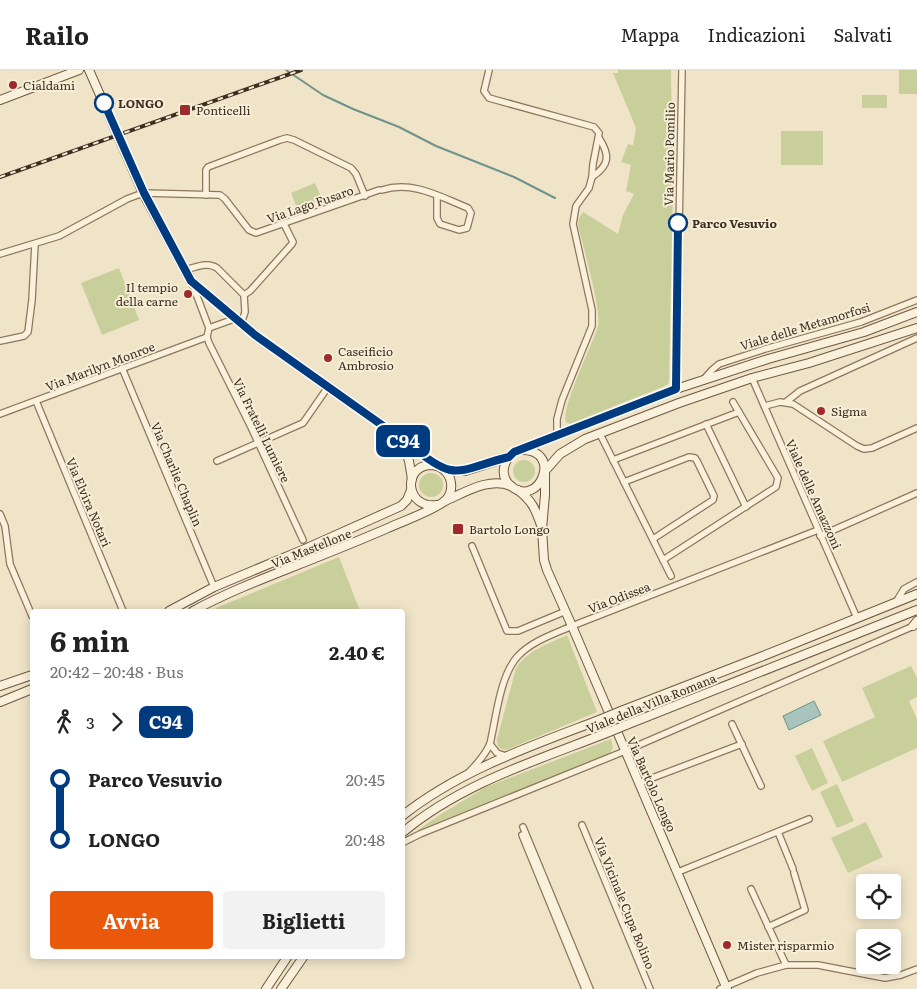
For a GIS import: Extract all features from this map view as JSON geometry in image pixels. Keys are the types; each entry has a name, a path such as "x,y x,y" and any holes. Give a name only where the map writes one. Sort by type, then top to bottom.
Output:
{"street":[{"path":"89,70 144,193 184,270 191,281 209,328 238,321 245,312 244,295 212,265 207,264 184,270"},
{"path":"490,70 484,91 489,98 594,127 598,131 599,138 592,177 589,188 576,206 573,224 592,310 592,326 562,400 556,419 557,436"},
{"name":"Via Mario Pomilio","path":"676,389 682,70"},
{"path":"0,100 73,71"},
{"path":"206,194 208,167 287,138 351,168 356,174 365,196"},
{"path":"592,177 604,168 606,160 607,151 599,138"},
{"name":"Via Lago Fusaro","path":"144,193 206,194 223,197 252,232 260,233 380,190 396,186 409,186 437,196 470,210 467,228 459,230 440,224 437,218 437,196"},
{"path":"0,254 59,236 127,199 144,193"},
{"path":"244,295 250,291 292,244 293,242 284,224"},
{"path":"0,341 24,336 28,332 32,300 34,244"},
{"path":"191,281 238,321 440,467 448,475 451,486 445,500"},
{"name":"Viale delle Metamorfosi","path":"704,379 719,364 861,322 917,300"},
{"name":"Viale delle Metamorfosi","path":"520,450 704,379 864,332 917,312"},
{"name":"Via Fratelli Lumiere","path":"209,328 209,342 303,540"},
{"path":"545,471 554,459 566,450 600,434 679,403 752,378 860,347 917,328"},
{"name":"Via Marilyn Monroe","path":"0,414 208,337"},
{"path":"765,406 786,402 800,391 917,338"},
{"name":"Viale delle Metamorfosi","path":"746,366 752,378"},
{"name":"Via Charlie Chaplin","path":"122,368 214,587"},
{"name":"Viale delle Amazzoni","path":"752,378 857,618"},
{"path":"217,461 303,423 328,387"},
{"path":"676,389 679,403"},
{"name":"Via Elvira Notari","path":"36,401 122,609"},
{"path":"663,560 776,487 779,481 733,402"},
{"path":"786,402 800,407 864,449 872,448 917,428"},
{"path":"613,460 738,412"},
{"path":"706,424 746,507"},
{"path":"600,434 671,576"},
{"path":"402,440 412,478 411,490 418,501 430,506 437,505 477,487 494,482 528,490 538,485 544,477 545,471 544,463 536,453 520,450 509,457 465,471 453,471 429,465 418,470 412,478"},
{"path":"509,457 505,463 505,478 515,488"},
{"path":"624,482 689,457 697,461 714,496 713,500 653,539"},
{"name":"Via Bartolo Longo","path":"545,471 542,530 546,570 566,611 678,872 725,988"},
{"name":"Via Bartolo Longo","path":"515,488 528,498 534,506 542,530"},
{"name":"Via Mastellone","path":"173,609 214,587 400,506 407,500 411,490"},
{"name":"Via Odissea","path":"462,778 478,763 490,744 506,674 510,665 519,655 536,643 572,626 819,533 917,492"},
{"name":"Via Mastellone","path":"197,609 251,584 342,548 437,505"},
{"path":"0,514 5,526 10,564 30,611"},
{"path":"472,546 504,628 507,631 518,631 566,611"},
{"path":"896,602 904,589 917,582"},
{"name":"Viale della Villa Romana","path":"405,814 417,804 462,778 506,756 917,594"},
{"name":"Viale della Villa Romana","path":"405,831 461,793 509,772 917,610"},
{"path":"405,842 625,750 916,624"},
{"path":"0,686 30,676"},
{"path":"0,702 30,690"},
{"path":"732,724 761,786"},
{"path":"490,744 497,753 506,756"},
{"path":"639,783 742,744"},
{"path":"678,872 809,819"},
{"name":"Via Vicinale Cupa Bolino","path":"582,825 650,989"},
{"path":"523,827 590,989"},
{"path":"768,927 805,910 794,871 778,832"},
{"path":"522,835 585,989"},
{"path":"751,888 786,965"},
{"path":"266,989 286,959"},
{"path":"281,989 302,959"},
{"path":"725,988 757,972 786,965 818,965 886,978 917,969"}],"green space":[{"path":"618,70 671,70 673,186 669,381 665,386 570,424 566,422 565,415 568,404 598,326 597,306 578,225 579,218 583,212 618,234 623,215 634,194 626,191 631,165 621,162 628,144 633,145 636,128 613,73 618,73"},
{"path":"899,70 917,70 917,94 899,94"},
{"path":"862,95 887,95 887,108 862,108"},
{"path":"781,131 823,131 823,165 781,165"},
{"path":"315,183 322,199 297,208 291,193"},
{"path":"119,268 139,320 102,335 81,283"},
{"path":"520,460 528,460 535,467 535,475 528,482 520,482 513,475 513,467"},
{"path":"431,473 440,476 443,485 440,494 431,497 422,494 419,485 422,476"},
{"path":"339,557 359,609 216,609"},
{"path":"567,635 597,712 506,750 500,748 497,739 516,668 532,652"},
{"path":"911,666 917,678 917,697 909,701 917,719 917,748 842,782 823,741 875,717 862,688"},
{"path":"611,739 613,748 609,754 416,831 486,787"},
{"path":"812,748 828,783 812,791 795,756"},
{"path":"837,784 854,821 837,828 820,792"},
{"path":"866,822 883,857 848,873 831,838"}],"water":[{"path":"814,701 821,715 789,730 783,716"}],"waterway":[{"path":"286,70 323,95 399,127 436,146 514,177 555,198"}],"railway":[{"path":"0,177 301,70"}],"bus line":[{"name":"C94","path":"104,103 144,193 191,281 255,335 410,445 430,462 453,471 465,471 509,457 514,452 676,389 678,223"}],"place":[{"name":"Cialdami","path":"13,85"},
{"name":"LONGO","path":"104,103"},
{"name":"Ponticelli","path":"185,110"},
{"name":"Parco Vesuvio","path":"678,223"},
{"name":"Il tempio della carne","path":"188,294"},
{"name":"Caseificio Ambrosio","path":"328,358"},
{"name":"Sigma","path":"821,411"},
{"name":"Bartolo Longo","path":"458,529"},
{"name":"Mister risparmio","path":"727,945"}]}
